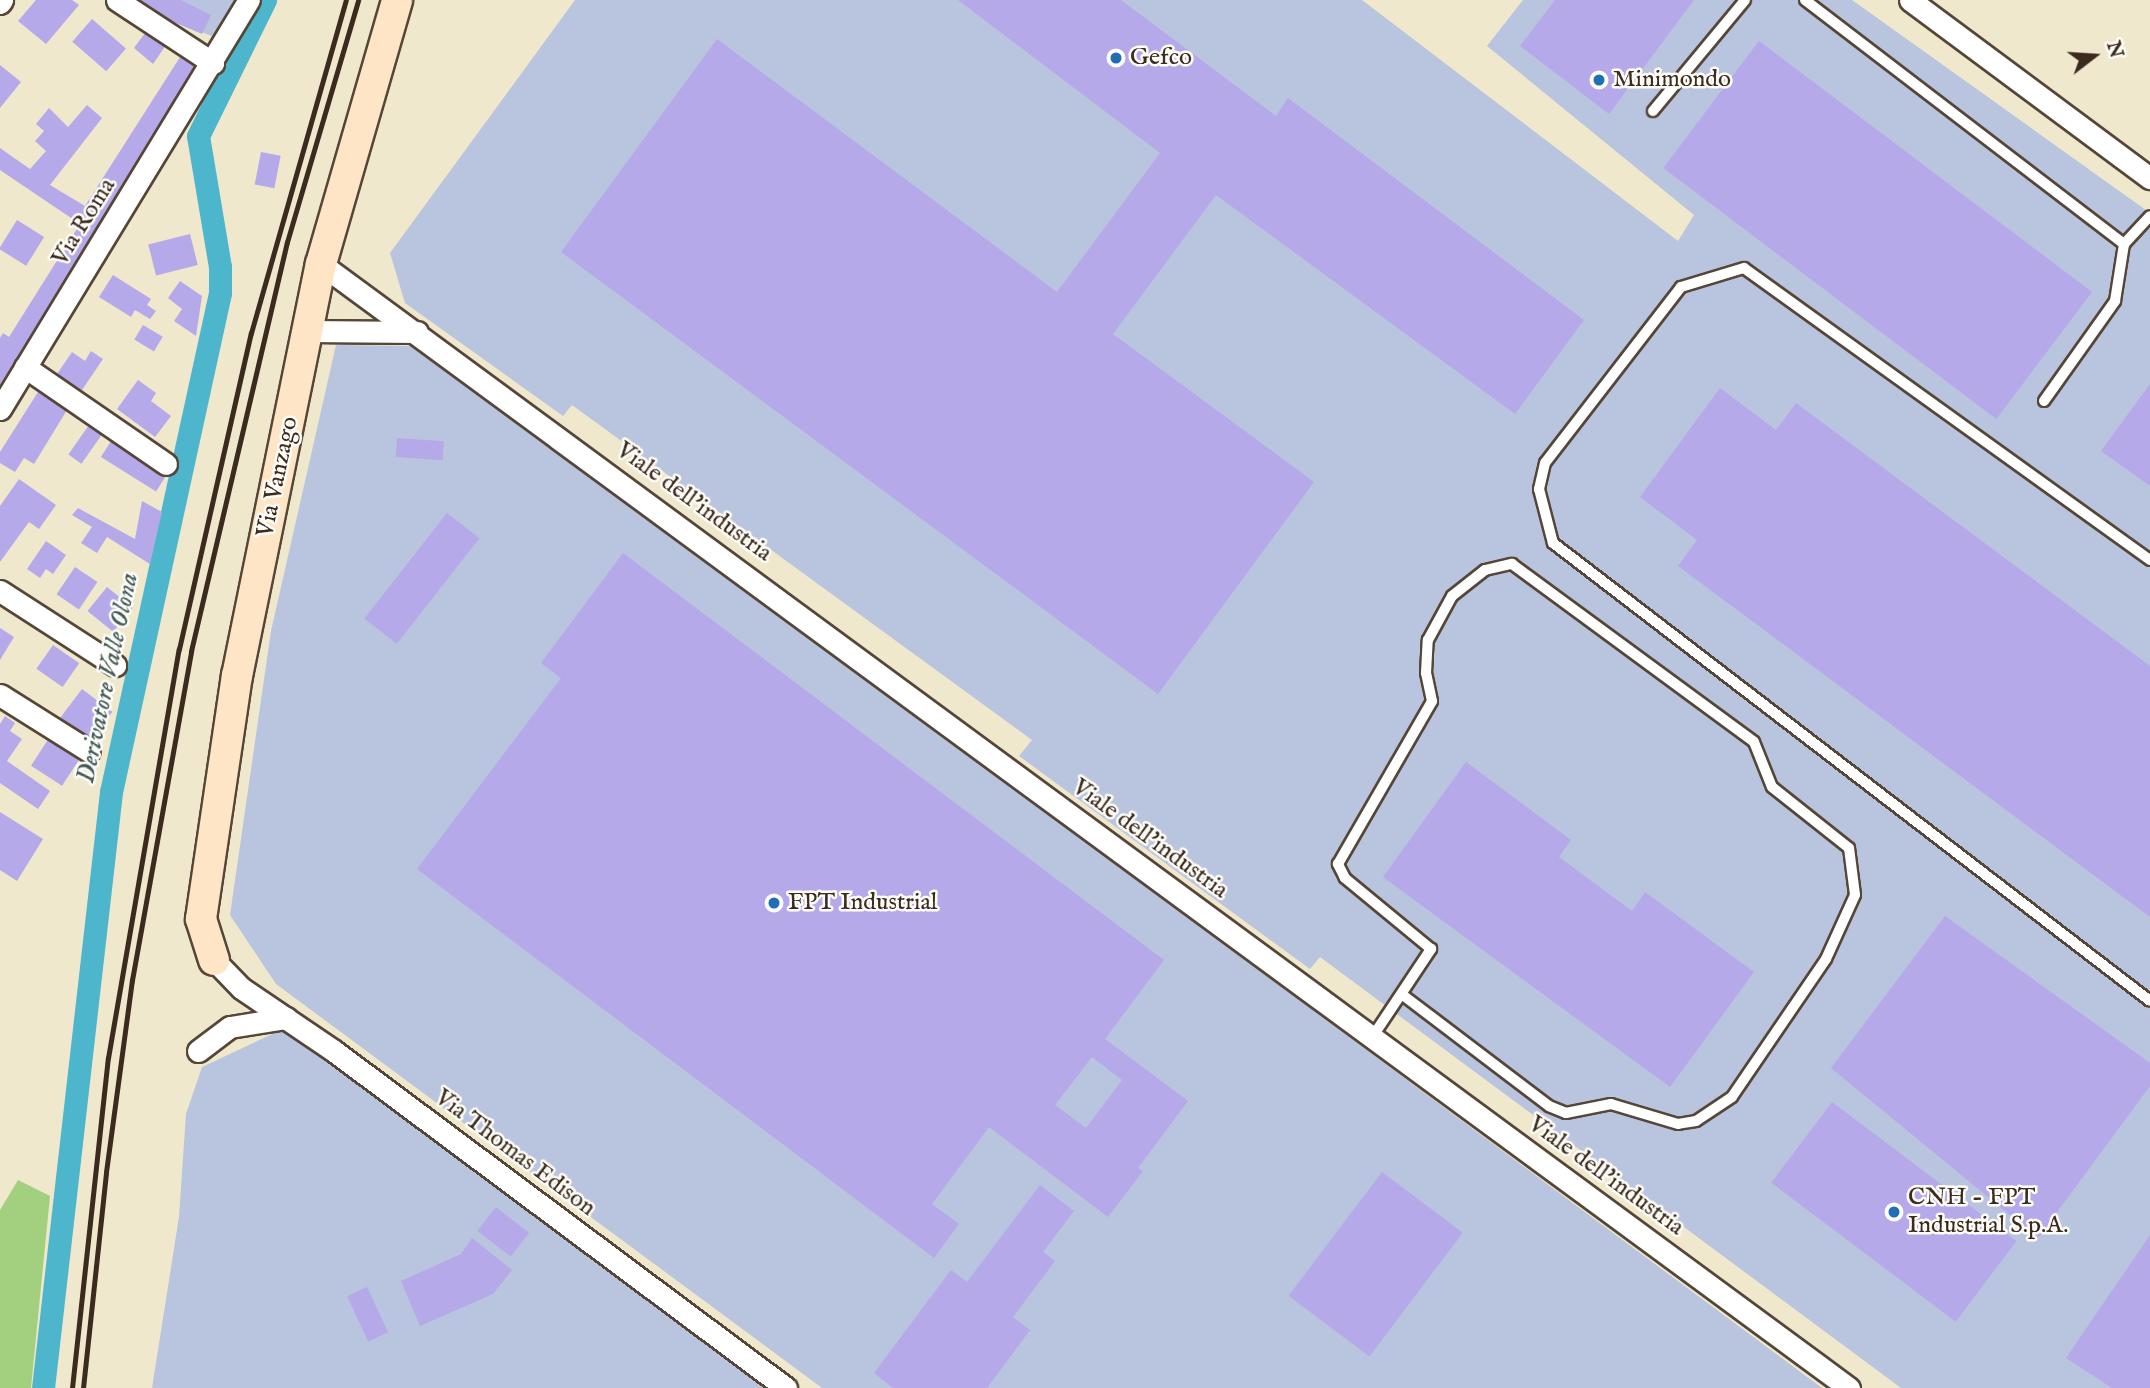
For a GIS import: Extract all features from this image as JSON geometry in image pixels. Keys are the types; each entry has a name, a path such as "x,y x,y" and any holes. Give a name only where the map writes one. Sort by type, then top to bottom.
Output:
{"street":[{"path":"117,0 213,63"},
{"name":"Via Roma","path":"0,409 249,0"},
{"name":"Via Vanzago","path":"214,960 201,919 237,677 321,264 397,0"},
{"path":"1910,0 2150,178"},
{"name":"Viale dell'industria","path":"321,264 419,332 1849,1388"},
{"path":"307,331 419,332"},
{"path":"25,367 166,464"},
{"path":"0,591 115,666"},
{"path":"0,695 89,751"},
{"name":"Via Thomas Edison","path":"214,960 241,988 286,1018 786,1388"},
{"path":"198,1051 230,1027 286,1018"}],"lane":[{"path":"1653,111 1745,0"},
{"path":"1805,0 2124,244"},
{"path":"2044,401 2115,301 2124,244 2150,216"},
{"path":"2150,561 1744,268 1681,287 1545,463 1539,489 1553,543 2150,1001"},
{"path":"1373,1036 1403,995 1431,949 1345,878 1338,864 1432,701 1426,673 1428,640 1452,596 1485,570 1512,564 1754,742 1772,787 1849,848 1855,895 1826,959 1732,1097 1696,1121 1678,1124 1611,1104 1566,1113 1549,1106 1403,995"}],"shaded area":[{"path":"135,0 238,0 217,38 150,12"},
{"path":"575,0 1362,0 1678,241 1694,215 1487,46 1523,0 1852,0 2150,213 2150,1388 1901,1388 1320,957 1310,969 1019,756 1032,740 572,405 563,416 405,303 390,253"},
{"path":"336,345 418,346 1822,1388 822,1388 276,984 230,915 271,631"},
{"path":"285,1028 770,1388 152,1388 179,1217 186,1114 202,1067"}],"green space":[{"path":"18,1180 50,1196 31,1388 0,1388 0,1210"}],"building":[{"path":"36,0 72,0 79,5 46,44 18,21"},
{"path":"135,0 181,0 211,15 202,34 150,12"},
{"path":"958,0 1121,0 1276,116 1288,98 1584,320 1515,414 1216,195 1113,334 1314,482 1158,694 561,252 717,39 1057,292 1160,153"},
{"name":"Minimondo","path":"1555,0 1694,0 1609,114 1520,46"},
{"path":"92,19 126,49 106,71 72,42"},
{"path":"145,33 166,45 153,64 134,48"},
{"path":"1759,41 2092,292 1996,419 1663,168"},
{"path":"182,54 200,66 0,385 0,338 3,333 9,337 80,224 0,170 0,148 30,169 46,151 35,141 44,131 36,124 49,108 68,127 87,105 102,118 50,185 85,206"},
{"path":"0,65 21,82 0,108"},
{"path":"261,152 281,156 274,188 255,184"},
{"path":"17,220 44,237 26,266 0,249"},
{"path":"190,234 198,265 156,275 148,244"},
{"path":"113,275 151,299 147,305 156,311 150,319 135,310 131,317 99,297"},
{"path":"180,281 202,296 196,336 174,321 182,309 168,298"},
{"path":"143,325 163,337 154,351 134,340"},
{"path":"91,351 103,359 82,390 57,374 72,352 85,361"},
{"path":"138,380 156,393 151,401 171,416 155,437 117,409"},
{"path":"2150,384 2150,486 2101,451"},
{"path":"1720,388 1776,430 1796,403 2150,666 2150,917 1678,566 1697,540 1640,497"},
{"path":"38,392 67,410 34,464 24,458 15,472 0,463 0,452"},
{"path":"89,425 102,434 81,464 68,454"},
{"path":"397,438 444,441 443,460 396,457"},
{"path":"111,441 166,475 156,492 101,457"},
{"path":"19,479 56,505 39,529 29,522 0,562 0,506"},
{"path":"142,501 162,512 150,564 107,537 97,553 81,543 92,527 72,515 78,508 135,539"},
{"path":"447,513 479,538 397,644 365,619"},
{"path":"46,541 66,555 53,574 46,569 40,578 27,569"},
{"name":"FPT Industrial","path":"623,553 1164,960 1105,1039 1188,1101 1138,1168 1143,1171 1108,1217 989,1127 932,1204 959,1224 934,1258 417,869 561,678 541,663","holes":["1092,1057 1122,1080 1086,1128 1055,1105"]},
{"path":"75,567 97,582 79,609 57,594"},
{"path":"107,587 133,608 113,632 87,611"},
{"path":"0,628 14,637 0,660"},
{"path":"53,645 79,663 63,687 36,669"},
{"path":"82,689 112,712 90,741 60,719"},
{"path":"5,716 15,723 10,731 22,739 7,761 50,791 38,809 0,783 0,724"},
{"path":"49,738 80,758 62,786 31,766"},
{"path":"1466,762 1571,840 1559,857 1632,911 1645,892 1754,972 1670,1087 1383,877"},
{"path":"0,812 43,839 17,881 0,870"},
{"path":"1945,916 2150,1063 2150,1086 2038,1238 1831,1068"},
{"name":"CNH - FPT Industrial S.p.A.","path":"1832,1102 2016,1241 1956,1322 1771,1183"},
{"path":"1382,1172 1463,1233 1369,1357 1289,1296"},
{"path":"1040,1185 1074,1211 1043,1252 1055,1261 1013,1317 1030,1330 987,1388 893,1388 874,1373 951,1270 967,1282"},
{"path":"496,1207 529,1233 511,1256 478,1231"},
{"path":"2150,1235 2150,1388 2112,1388 2066,1358"},
{"path":"472,1238 512,1270 493,1294 420,1326 401,1281 461,1254"},
{"path":"367,1287 388,1332 368,1342 347,1296"}],"waterway":[{"name":"Derivatore Valle Olona","path":"43,1388 111,792 220,293 220,267 198,136 265,0"}],"railway":[{"path":"72,1388 108,1058 179,649 251,333 346,0"},
{"path":"83,1388 106,1172 132,980 191,651 287,242 358,0"}],"place":[{"name":"Gefco","path":"1116,58"},
{"name":"Minimondo","path":"1599,80"},
{"name":"FPT Industrial","path":"774,903"},
{"name":"CNH - FPT Industrial S.p.A.","path":"1894,1212"}]}
